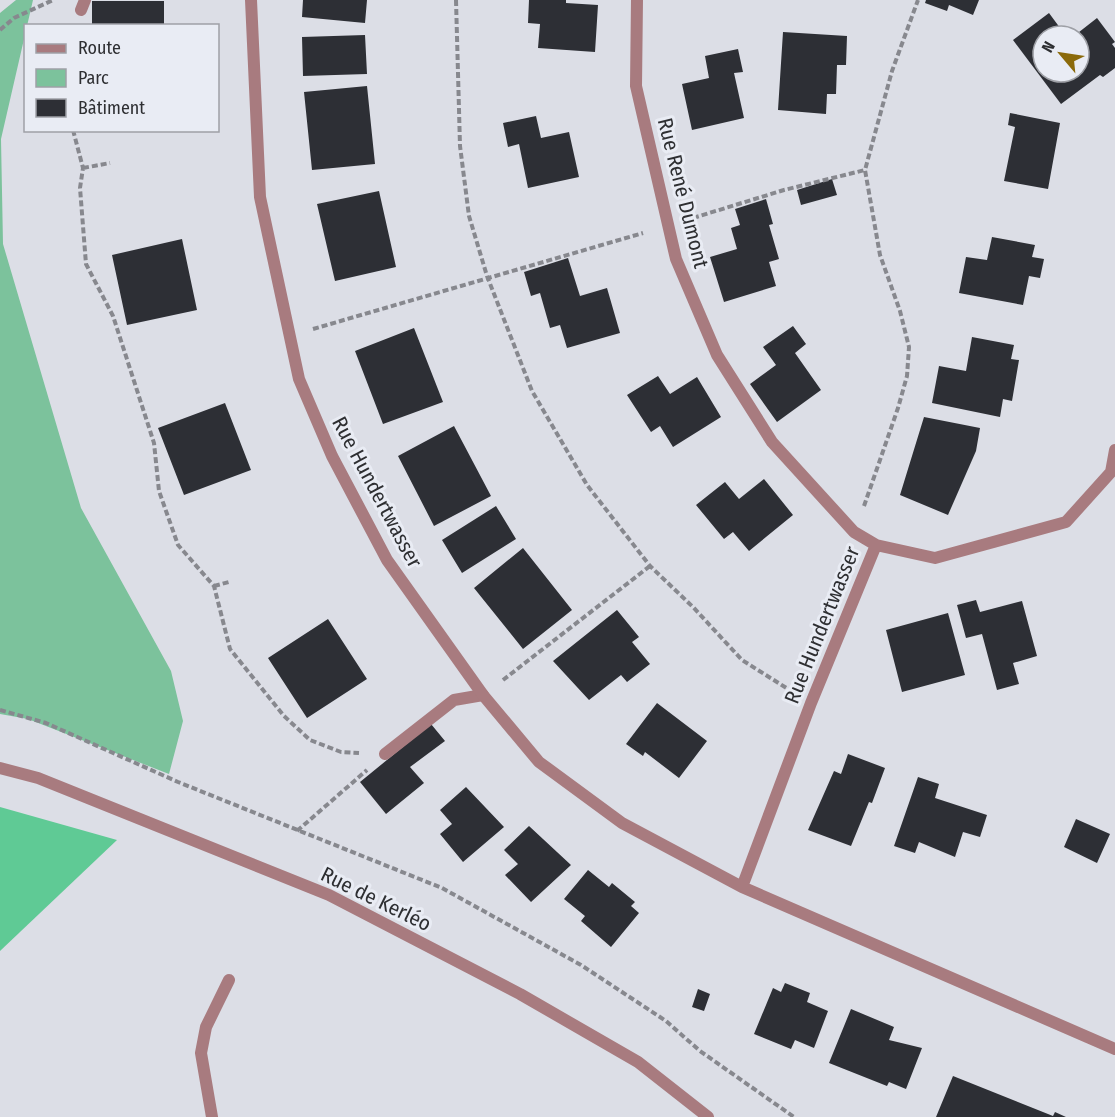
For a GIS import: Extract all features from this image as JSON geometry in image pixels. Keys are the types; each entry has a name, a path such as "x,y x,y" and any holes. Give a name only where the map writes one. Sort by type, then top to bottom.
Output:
{"street":[{"name":"Rue Hundertwasser","path":"251,0 260,197 299,379 332,456 387,560 483,695 538,762 622,823 742,887 1115,1049"},
{"name":"Rue René Dumont","path":"637,0 636,86 676,259 717,355 772,442 855,532 876,545"},
{"name":"Rue Hundertwasser","path":"742,887 811,703 876,545 935,558 1066,522 1111,472 1115,450"},
{"path":"384,754 454,700 483,695"},
{"name":"Rue de Kerléo","path":"0,768 38,778 329,896 520,994 638,1062 708,1117"},
{"path":"212,1117 201,1053 207,1027 229,980"}],"path":[{"path":"0,30 14,18 53,0"},
{"path":"456,0 460,146 469,216 487,276 532,391 586,485 650,566 693,607 742,660 811,703"},
{"path":"855,532 907,376 909,348 900,311 879,255 865,170 892,71 918,0"},
{"path":"74,132 83,168 80,188 87,264 117,327 154,443 159,491 178,545 214,586 230,649 284,716 310,740 341,752 384,754"},
{"path":"83,168 110,163"},
{"path":"289,336 487,276 602,246 784,190 865,170"},
{"path":"483,695 650,566"},
{"path":"214,586 229,582"},
{"path":"0,710 46,723 297,831 442,888 507,922 666,1021 700,1051 794,1117"},
{"path":"297,831 384,754"}],"green space":[{"path":"16,0 33,0 27,24 24,24 24,39 1,139 3,244 81,508 171,671 183,721 169,774 28,719 0,714 0,13"},
{"path":"0,807 117,840 0,951"}],"building":[{"path":"303,0 367,0 365,23 302,17"},
{"path":"529,0 566,0 566,3 598,5 595,52 538,48 540,24 528,23"},
{"path":"926,0 979,0 973,15 949,5 947,11 925,3"},
{"path":"92,1 164,1 164,24 92,24"},
{"path":"1049,13 1057,24 1034,24"},
{"path":"1097,18 1115,42 1112,44 1115,48 1115,68 1103,77 1100,75 1091,82 1089,24"},
{"path":"1031,26 1031,64 1013,40"},
{"path":"783,32 847,36 846,65 837,65 836,94 827,94 826,114 778,110"},
{"path":"365,35 367,74 303,76 302,37"},
{"path":"738,49 743,72 734,73 744,118 692,130 682,84 709,78 705,56"},
{"path":"1046,84 1088,84 1061,104"},
{"path":"367,86 375,164 312,170 304,92"},
{"path":"1010,113 1060,123 1048,189 1004,181 1015,127 1008,125"},
{"path":"536,116 541,138 569,132 579,177 528,188 519,144 508,147 503,123"},
{"path":"832,179 837,195 801,205 797,190"},
{"path":"379,191 396,267 335,281 317,204"},
{"path":"766,199 773,224 769,225 779,259 769,262 776,286 724,302 710,257 737,249 731,228 740,225 735,209"},
{"path":"992,237 1035,245 1032,257 1044,259 1040,278 1029,276 1023,305 959,293 966,257 987,260"},
{"path":"182,239 197,310 127,325 112,255"},
{"path":"568,258 580,296 607,288 620,333 567,348 560,325 550,328 540,293 531,296 524,272"},
{"path":"793,326 806,344 795,353 821,390 777,422 750,384 776,365 763,347"},
{"path":"414,328 443,402 383,424 355,351"},
{"path":"972,337 1014,345 1011,359 1019,360 1012,401 1003,399 1000,417 932,403 939,366 966,371"},
{"path":"658,376 670,394 697,377 721,417 673,447 660,426 651,432 627,395"},
{"path":"225,403 251,470 184,495 158,428"},
{"path":"924,417 980,428 976,451 948,515 900,495"},
{"path":"454,426 491,496 434,526 398,456"},
{"path":"764,479 793,515 749,551 733,532 724,539 696,505 725,482 739,499"},
{"path":"496,506 516,539 462,573 442,540"},
{"path":"523,548 572,610 523,649 474,588"},
{"path":"976,600 980,612 1022,601 1037,656 1013,663 1019,684 997,690 982,634 966,638 957,605"},
{"path":"617,610 639,637 632,642 650,664 627,682 621,675 589,700 553,661"},
{"path":"948,613 965,675 902,692 886,630"},
{"path":"328,619 367,679 307,718 268,658"},
{"path":"657,703 707,741 679,778 645,752 643,756 626,744"},
{"path":"431,724 445,741 410,767 424,783 386,814 360,782"},
{"path":"848,754 885,768 872,803 869,802 851,846 808,830 834,771 841,774"},
{"path":"918,777 939,784 935,798 987,815 980,837 963,832 955,857 919,842 915,853 894,846"},
{"path":"466,787 504,827 463,862 440,834 452,824 440,810"},
{"path":"1076,819 1110,834 1097,863 1064,847"},
{"path":"529,826 571,865 531,902 505,875 518,864 504,850"},
{"path":"588,870 609,887 612,883 635,902 631,906 639,913 611,947 581,921 585,916 564,899"},
{"path":"785,983 810,993 807,1002 828,1011 814,1048 795,1040 791,1049 754,1034 773,988 781,992"},
{"path":"698,989 710,994 704,1011 692,1007"},
{"path":"851,1009 894,1027 889,1040 922,1048 906,1089 889,1082 887,1086 829,1063"},
{"path":"953,1076 1053,1116 1055,1112 1066,1117 936,1117"}]}
